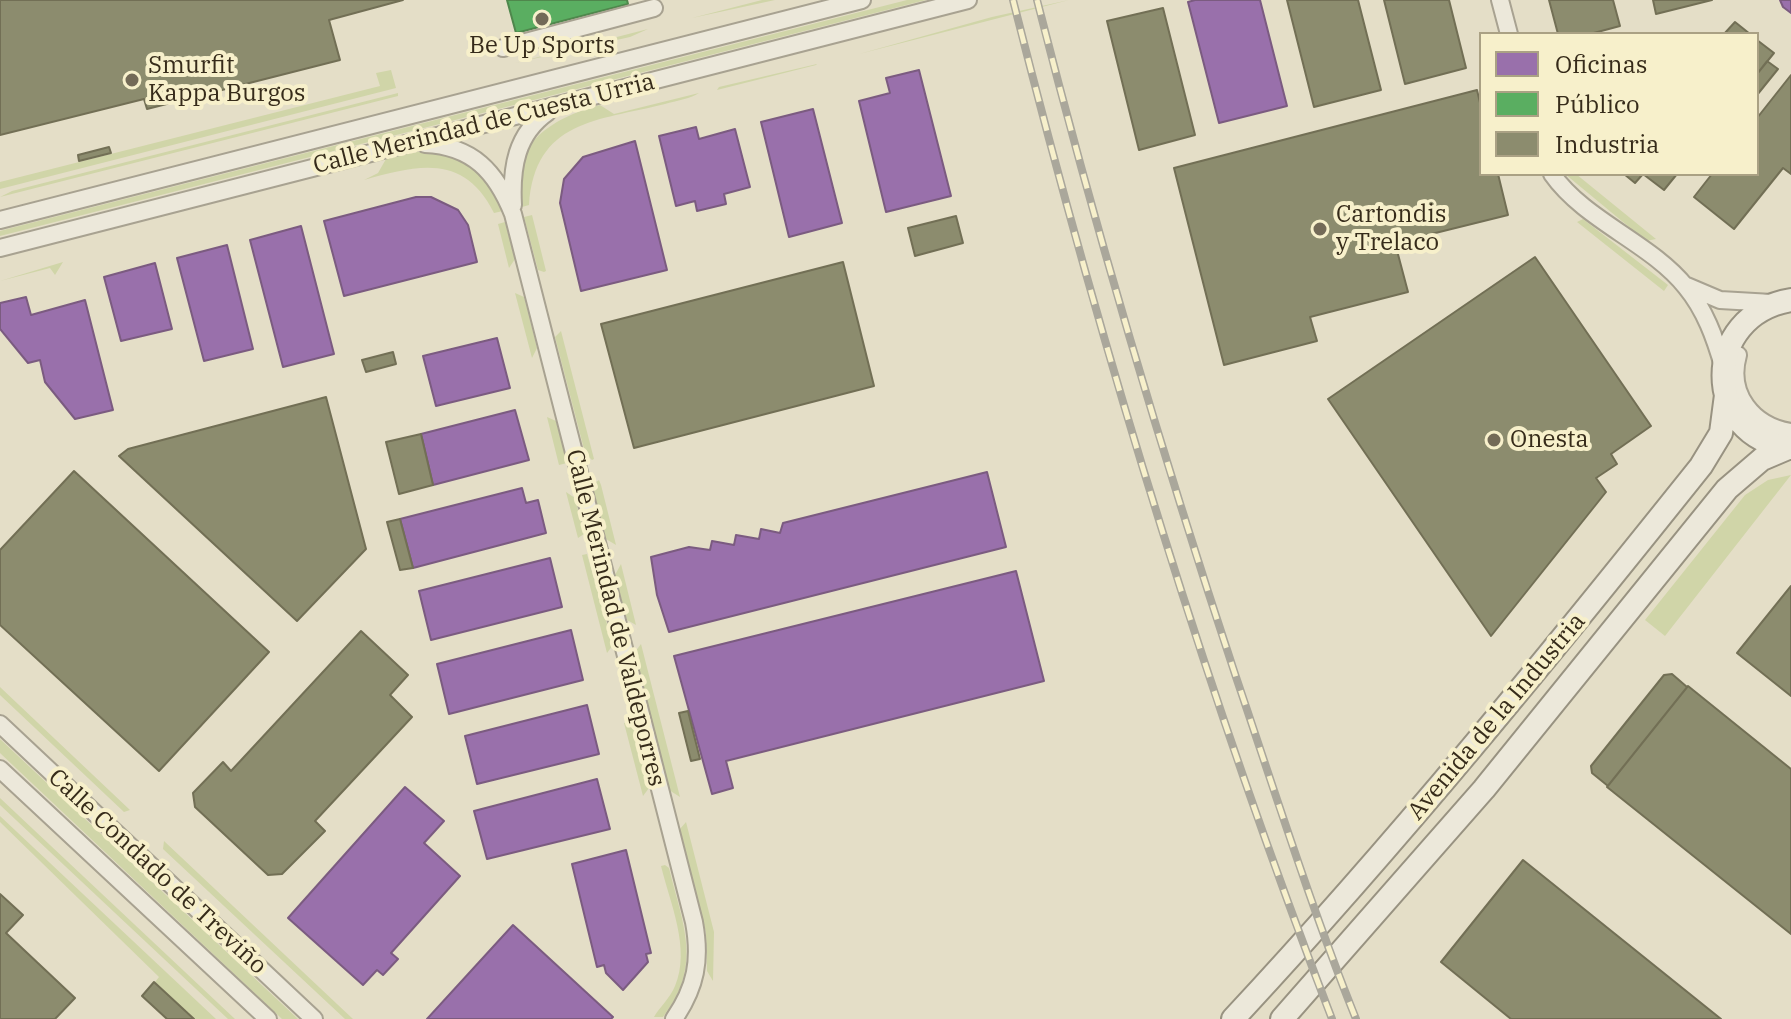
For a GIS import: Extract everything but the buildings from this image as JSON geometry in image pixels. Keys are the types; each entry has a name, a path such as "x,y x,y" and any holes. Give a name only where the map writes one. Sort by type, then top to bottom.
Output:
{"main road":[{"path":"1786,305 1750,316 1732,339 1723,366 1726,395 1749,431 1790,443"},
{"name":"Avenida de la Industria","path":"1233,1019 1373,867 1462,762 1701,466 1721,433 1726,395"},
{"name":"Avenida de la Industria","path":"1282,1019 1484,789 1727,489 1762,459 1790,443"}],"street":[{"name":"Calle Merindad de Cuesta Urria","path":"0,220 862,0"},
{"name":"Calle Merindad de Cuesta Urria","path":"0,248 968,0"},
{"path":"1500,0 1508,32"},
{"path":"503,48 654,8"},
{"name":"Calle Merindad de Valdeporres","path":"557,106 536,120 518,147 511,176 513,214 694,922 699,954 697,975 674,1019"},
{"name":"Calle Merindad de Valdeporres","path":"407,143 443,145 473,156 494,175 513,214"},
{"path":"1554,176 1578,201 1685,285 1720,300 1786,305"},
{"path":"1685,285 1711,327 1723,366"},
{"path":"1786,305 1751,330 1741,346 1735,374 1737,388 1751,413 1790,443"},
{"name":"Calle Condado de Treviño","path":"0,724 314,1019"},
{"name":"Calle Condado de Treviño","path":"0,769 268,1019"}],"green space":[{"path":"762,0 775,0 692,18"},
{"path":"907,0 926,0 0,236 0,231 11,228"},
{"path":"1069,0 859,54 992,17"},
{"path":"648,29 630,37 515,63"},
{"path":"816,65 717,90 719,87"},
{"path":"391,70 396,88 0,189 0,182 380,86 376,73"},
{"path":"398,93 398,96 0,197 12,191"},
{"path":"699,93 574,129 557,140 543,156 534,177 529,205 522,207 518,186 520,168 526,152 549,127 600,105 614,114"},
{"path":"421,151 449,156 472,167 491,185 503,211 494,213 469,180 438,168 403,170 364,180 378,173 386,159"},
{"path":"1567,176 1578,176 1656,239 1646,241"},
{"path":"532,215 544,272 538,270 524,217"},
{"path":"1583,219 1668,285 1664,291 1577,222"},
{"path":"505,222 515,259 509,268 498,224"},
{"path":"63,262 55,275 50,268 0,281"},
{"path":"515,293 524,297 537,348 532,358"},
{"path":"561,331 592,460 585,453 555,337"},
{"path":"547,417 556,421 567,463 559,465"},
{"path":"1791,475 1665,636 1645,620 1745,495 1768,480"},
{"path":"599,480 616,545 606,539 592,485"},
{"path":"566,492 575,498 584,534 578,538"},
{"path":"587,554 613,645 607,653 582,555"},
{"path":"621,564 636,625 627,620 615,575"},
{"path":"641,644 680,797 669,790 635,652"},
{"path":"0,687 130,810 124,812 0,695"},
{"path":"624,723 632,724 649,788 643,796"},
{"path":"0,739 298,1019 282,1019 0,753"},
{"path":"0,798 235,1019 228,1019 0,805"},
{"path":"0,816 216,1019 194,1019 155,982 159,977 0,822"},
{"path":"686,822 714,932 713,981 707,971 706,933 680,829"},
{"path":"164,841 353,1019 345,1019 163,849"},
{"path":"661,866 669,868 684,927 686,962 675,998 663,1017 654,1017 675,986 681,957 677,926"}],"railway":[{"path":"1013,0 1082,258 1157,514 1240,768 1332,1019"},
{"path":"1037,0 1106,256 1182,509 1294,849 1356,1019"}],"place":[{"name":"Be Up Sports","path":"542,19"},
{"name":"Smurfit Kappa Burgos","path":"132,80"},
{"name":"Cartondis y Trelaco","path":"1320,229"},
{"name":"Onesta","path":"1494,440"}]}
